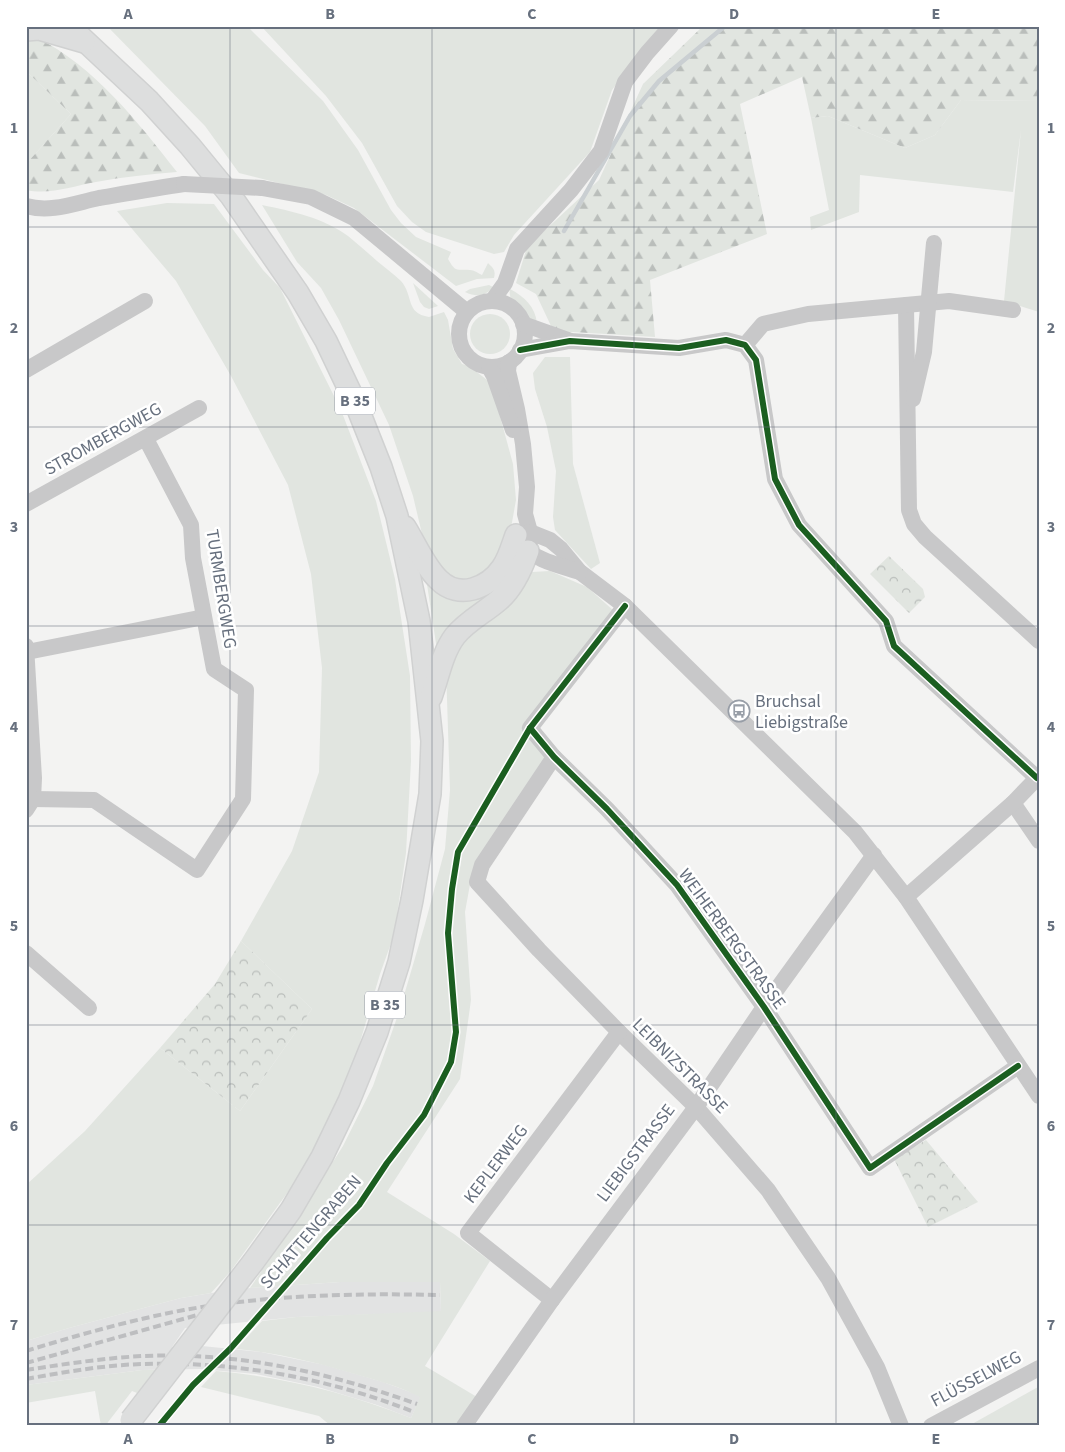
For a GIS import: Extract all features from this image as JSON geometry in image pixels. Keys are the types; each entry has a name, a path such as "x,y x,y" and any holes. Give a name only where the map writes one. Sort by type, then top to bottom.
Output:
{"main road":[{"name":"B 35","path":"69,26 149,101 190,146 231,196 298,293 326,341 356,404 381,467 397,516 420,620 432,741 430,794 412,900 399,962 377,1032 349,1101 322,1157 290,1210 254,1261 129,1423"},
{"path":"26,30 39,29 86,42"},
{"name":"B 35","path":"397,516 439,581 460,590 471,590 491,581 525,539"},
{"path":"429,704 453,638 470,620 500,600 512,584 522,567 525,539"}],"street":[{"path":"492,301 505,283 517,249 571,190 601,151 625,82 671,26"},
{"path":"26,206 35,209 63,207 96,199 184,184 262,188 311,197 354,218 466,312"},
{"path":"908,423 924,352 934,243"},
{"path":"505,283 506,298 518,314 523,324 525,335 508,371 517,409 527,487 525,539 545,561 580,572 625,606 855,832 906,897 1039,1096"},
{"path":"26,370 145,301"},
{"path":"745,345 763,324 808,314 949,301 1013,310"},
{"path":"511,307 501,302 482,302 466,312 461,323 459,335 462,346 468,356 478,363 498,366 514,356 570,341"},
{"path":"906,305 909,510 914,524 925,537 1039,641"},
{"path":"523,324 570,341 679,348 726,340 745,345 756,360 775,478 799,525 886,621 894,646 1038,777 1013,803 906,897"},
{"path":"489,366 516,437 523,450"},
{"name":"STROMBERGWEG","path":"26,504 199,408"},
{"name":"TURMBERGWEG","path":"30,805 94,800 197,870 243,799 246,690 214,669 193,558 191,525 146,439"},
{"name":"WEIHERBERGSTRASSE","path":"625,606 530,728 554,756 607,809 677,885 764,1007 870,1168 1018,1066"},
{"path":"30,805 34,778 27,649 204,617"},
{"name":"LEIBNIZSTRASSE","path":"554,756 482,865 477,882 529,940 696,1107 768,1190 828,1278 877,1367 901,1426"},
{"path":"1013,803 1039,841"},
{"name":"LIEBIGSTRASSE","path":"464,1426 552,1300 696,1107 764,1007 874,855"},
{"path":"26,953 89,1008"},
{"name":"KEPLERWEG","path":"552,1300 468,1233 619,1032"},
{"name":"FLÜSSELWEG","path":"931,1426 956,1420 1039,1368"}],"shaded area":[{"path":"341,1282 440,1282 441,1312 296,1317 185,1328 172,1347 202,1346 261,1352 325,1365 383,1382 421,1396 411,1418 377,1405 318,1387 256,1374 200,1369 142,1370 26,1385 26,1341 69,1328 181,1298 211,1293 250,1288"}],"green space":[{"path":"107,26 247,26 323,101 358,150 391,210 401,223 416,237 451,252 448,259 455,268 459,270 472,270 482,275 488,263 493,268 494,278 477,279 456,286 354,208 326,195 239,173 205,126"},
{"path":"261,26 661,26 612,90 590,152 514,235 504,252 494,254 426,232 412,222 397,206 362,143 326,96"},
{"path":"703,26 1039,26 1039,101 961,100 935,135 905,148 828,116 811,118 802,77 740,104 767,234 650,280 655,337 573,332 565,334 551,326 536,294 516,283 527,247 599,180 643,84"},
{"path":"36,37 57,49 96,79 130,115 177,172 96,182 53,191 26,190 26,164 71,114 26,71 26,38"},
{"path":"26,71 71,114 26,164"},
{"path":"961,100 1039,101 1039,312 1004,301 1021,130 1013,192 860,175 859,212 811,230 810,217 829,210 811,118 828,116 905,148 935,135"},
{"path":"167,203 214,204 263,270 280,288 341,410 376,501 395,579 410,676 411,761 406,853 394,935 380,974 358,1049 339,1096 313,1151 293,1185 230,1272 211,1293 181,1298 26,1341 26,1185 85,1131 160,1048 240,1111 312,1009 241,941 292,851 319,772 322,668 311,574 288,485 231,376 176,281 117,211"},
{"path":"262,205 318,220 329,224 348,236 401,281 416,312 429,317 444,312 448,320 453,349 462,364 469,366 491,383 513,464 516,500 511,528 490,571 469,582 449,578 431,554 422,534 413,496 389,425 339,320 321,288 297,262"},
{"path":"413,283 438,306 429,309 424,307 420,302"},
{"path":"489,285 493,287 484,294 473,295 465,292 470,289"},
{"path":"510,289 520,295 532,307 537,323 523,314 514,305 511,300"},
{"path":"494,314 501,317 507,323 510,334 509,342 501,351 494,354 486,354 479,351 471,342 470,330 473,323 482,315"},
{"path":"545,357 570,357 573,464 600,563 591,569 555,530 553,517 556,471 547,427 535,389 533,373"},
{"path":"889,556 923,589 925,597 909,613 870,574"},
{"path":"514,571 437,650 426,578 434,586"},
{"path":"550,571 587,587 614,611 526,730 553,764 471,879 465,912 471,1000 460,1079 387,1192 454,1234 490,1261 425,1366 477,1397 456,1426 331,1426 319,1416 201,1387 216,1371 266,1377 315,1387 411,1418 420,1397 390,1384 328,1366 283,1356 236,1349 262,1321 296,1317 441,1311 440,1282 341,1282 250,1288 343,1146 373,1086 400,1009 445,849 450,790 446,669 466,631 532,572"},
{"path":"241,941 312,1009 240,1111 160,1048 215,984"},
{"path":"926,1140 978,1202 928,1227 894,1159"},
{"path":"142,1370 156,1370 137,1393 132,1391 105,1426 101,1426 95,1391 26,1403 26,1385"},
{"path":"1038,1387 1039,1426 972,1426 972,1424"}],"waterway":[{"path":"564,231 630,116 659,81 725,26"}],"railway":[{"path":"26,1351 124,1323 216,1305 312,1296 440,1295"},
{"path":"26,1363 201,1314"},
{"path":"26,1370 128,1357 214,1357 282,1366 350,1382 417,1404"},
{"path":"26,1379 114,1366 143,1364 212,1365 281,1374 315,1381 381,1400 414,1412"}],"cycle path":[{"path":"520,350 570,341 679,348 726,340 745,345 756,360 775,479 799,525 886,621 894,646 1037,778 1039,776"},
{"name":"SCHATTENGRABEN","path":"159,1426 193,1385 230,1349 327,1238 359,1205 387,1163 424,1115 451,1062 456,1032 448,933 458,852 530,728 625,606"},
{"path":"530,728 554,757 607,809 677,885 764,1007 870,1168 1018,1066"}],"place":[{"name":"Bruchsal Liebigstraße","path":"739,711"}]}
